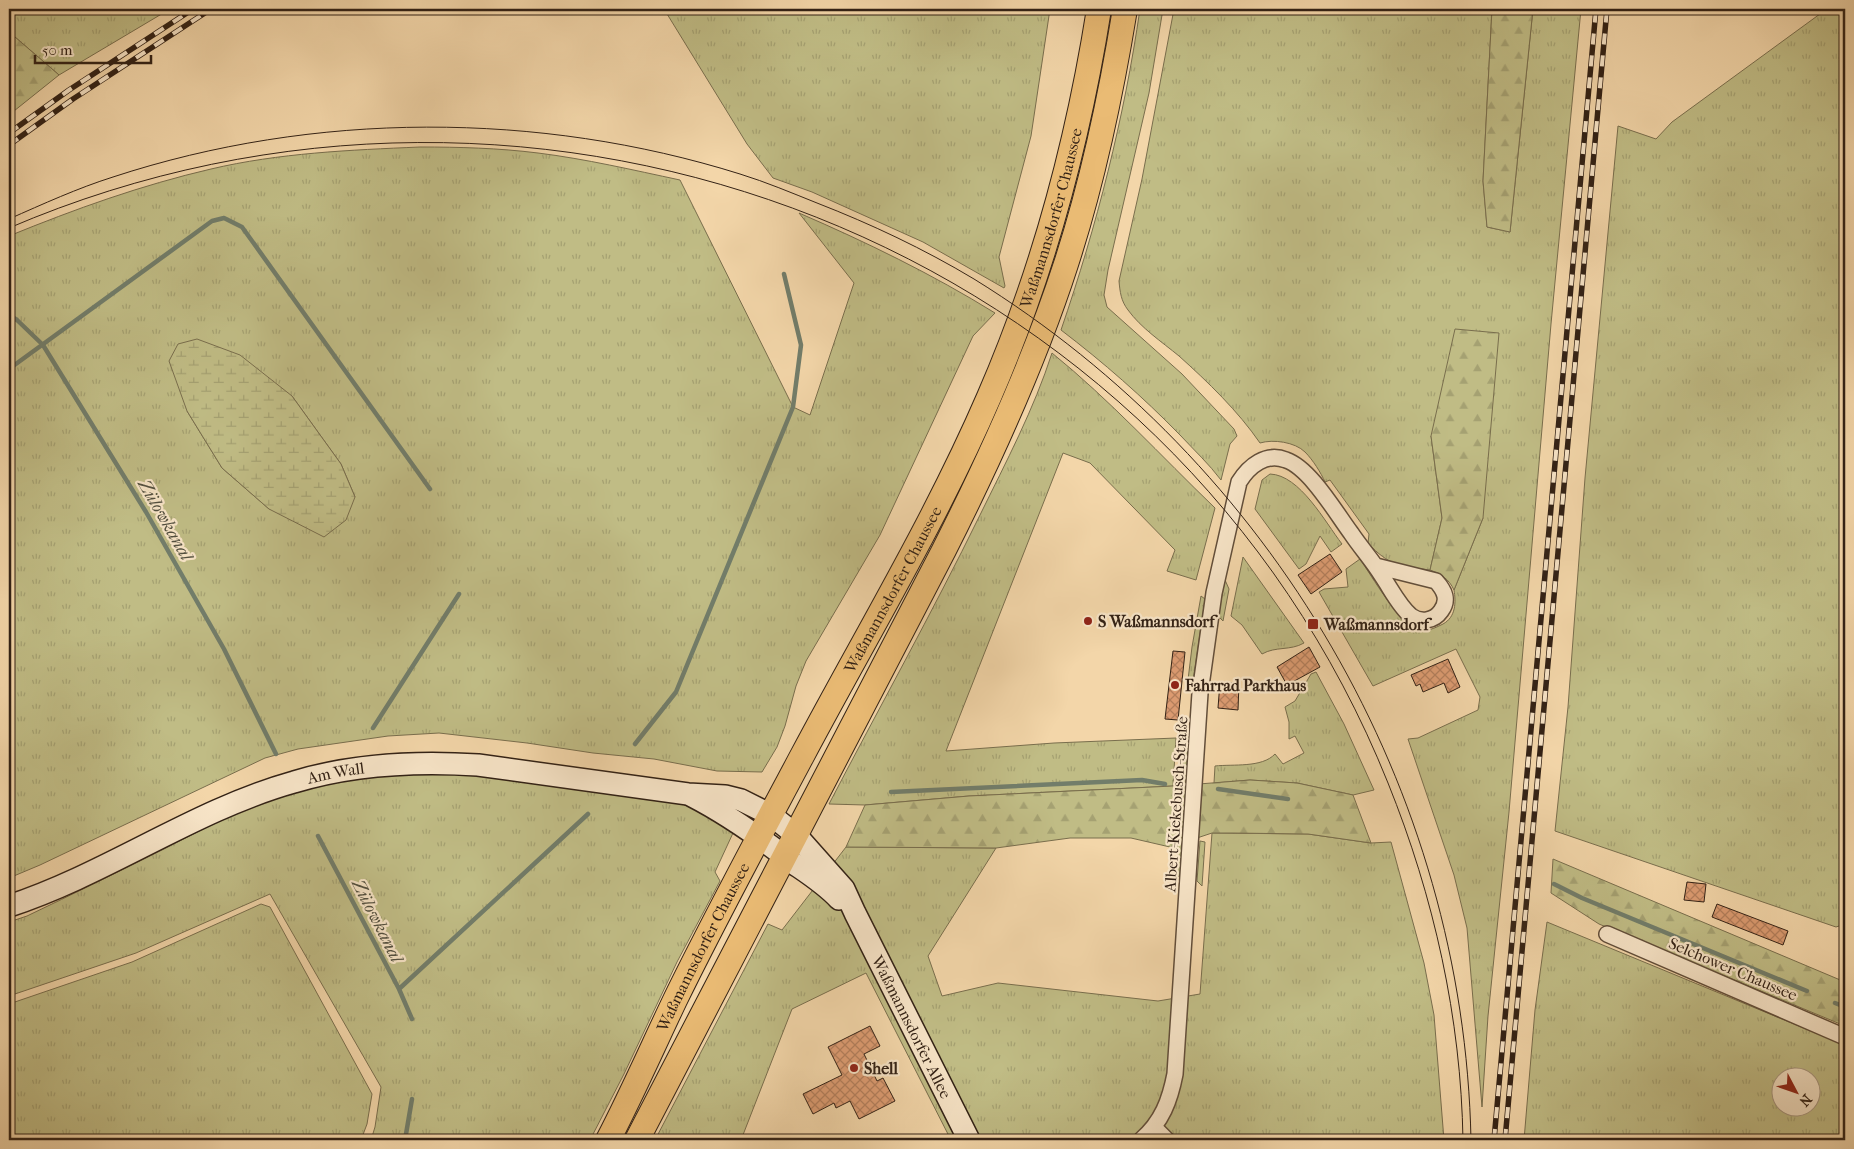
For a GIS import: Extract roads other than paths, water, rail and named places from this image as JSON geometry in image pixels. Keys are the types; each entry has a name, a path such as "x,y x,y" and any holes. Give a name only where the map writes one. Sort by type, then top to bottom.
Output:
{"main road":[{"name":"Waßmannsdorfer Chaussee","path":"608,1140 698,954 858,651 923,536 985,406 1015,334 1042,255 1072,148 1099,9"},
{"name":"Waßmannsdorfer Chaussee","path":"637,1140 972,495 1012,408 1036,350 1080,220 1108,104 1125,9"}],"street":[{"name":"Albert-Kiekebusch-Straße","path":"1141,1140 1154,1127 1164,1112 1175,1074 1200,693 1214,594 1239,482 1246,470 1258,461 1273,458 1286,460 1300,468 1313,481 1406,610 1413,617 1422,620 1432,619 1439,614 1444,606 1446,597 1436,581 1376,566"},
{"name":"Am Wall","path":"9,906 66,884 246,798 292,782 341,771 400,764 445,763 478,765 688,794 725,796 741,800 771,815 796,835"},
{"name":"Am Wall","path":"688,794 723,812 759,837"},
{"name":"Waßmannsdorfer Allee","path":"796,835 844,889 854,913 969,1140"},
{"name":"Waßmannsdorfer Allee","path":"759,837 822,882 854,913"},
{"name":"Selchower Chaussee","path":"1607,934 1845,1037"},
{"path":"1154,1127 1167,1140"}],"waterway":[{"path":"9,369 212,221 224,218 242,227 430,489"},
{"path":"635,744 676,692 793,407 801,345 784,274"},
{"name":"Zülowkanal","path":"9,315 17,320 43,345 146,512 224,649 276,754"},
{"path":"373,728 459,594"},
{"path":"891,792 1142,780 1165,784"},
{"path":"1218,789 1288,799"},
{"path":"399,989 588,814"},
{"name":"Zülowkanal","path":"318,836 399,989 412,1019"},
{"path":"1554,884 1582,898 1807,991"},
{"path":"1835,1003 1845,1007"},
{"name":"Zülowkanal","path":"405,1140 412,1099"}],"tram line":[{"path":"9,219 74,191 113,177 189,155 268,140 347,130 426,127 506,130 586,139 664,153 759,180 877,228 917,247 974,279 1081,354 1176,442 1260,540 1332,647 1389,762 1432,883 1460,1010 1471,1140"},
{"path":"9,228 212,164 418,142 621,161 816,217 996,310 1156,436 1288,594 1388,783 1419,870 1442,958 1451,1003 1461,1094 1463,1140"}],"railway":[{"path":"9,133 69,90 193,9"},
{"path":"9,145 73,99 211,9"},
{"path":"1494,1140 1596,9"},
{"path":"1505,1140 1607,9"}],"place":[{"name":"S Waßmannsdorf","path":"1088,621"},
{"name":"Waßmannsdorf","path":"1313,624"},
{"name":"Fahrrad Parkhaus","path":"1175,685"},
{"name":"Shell","path":"854,1068"}]}
